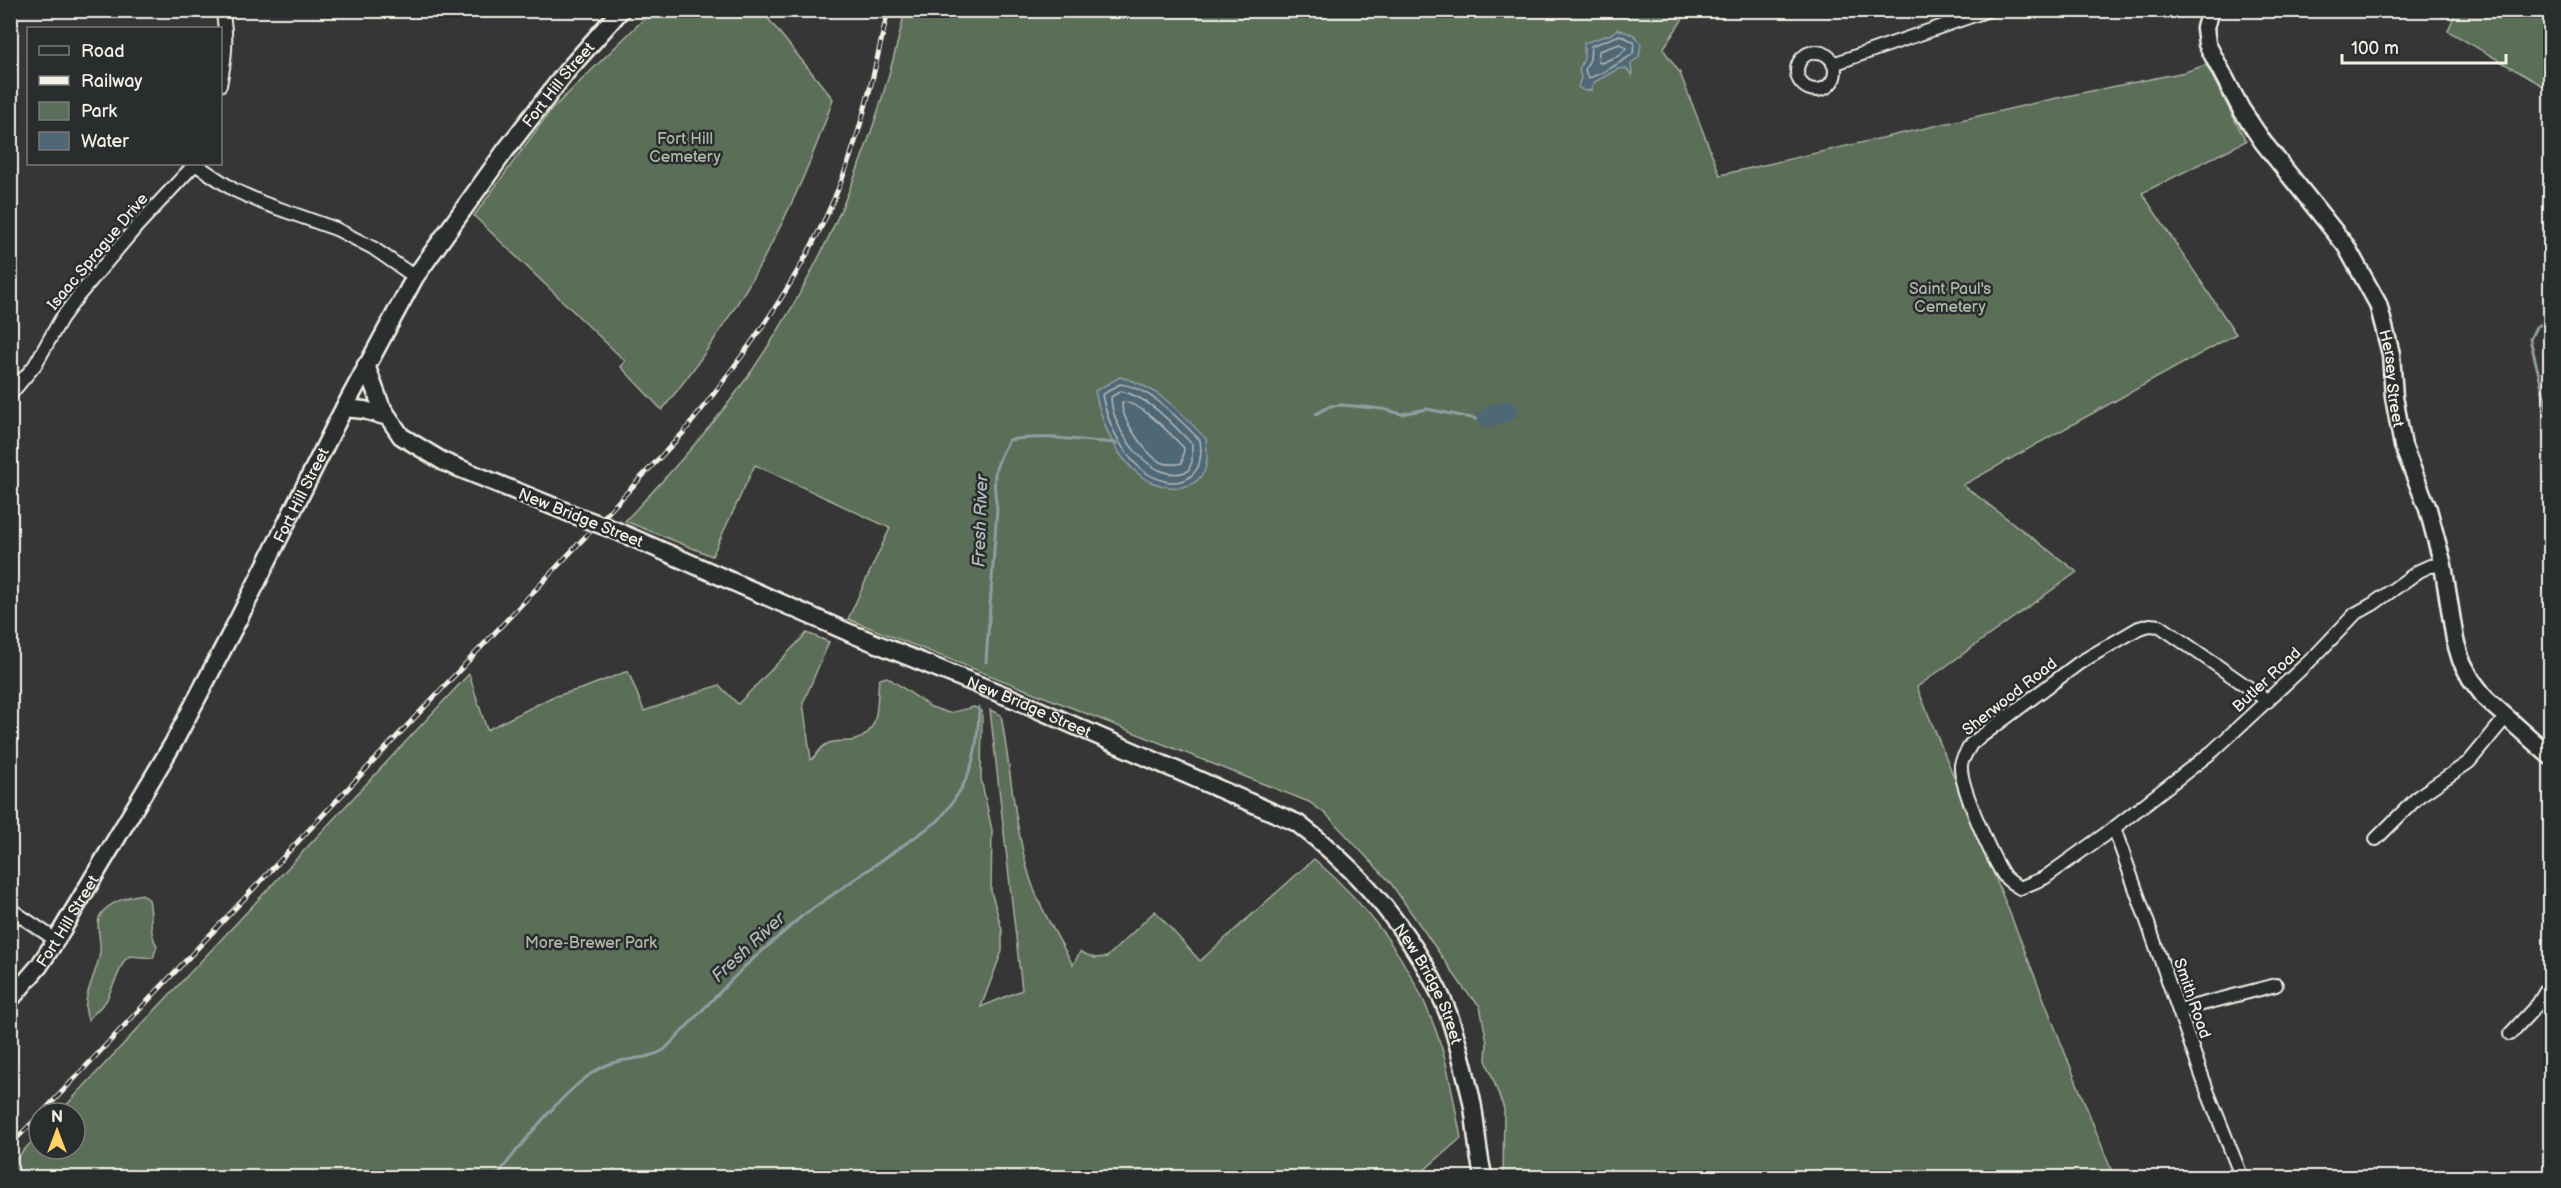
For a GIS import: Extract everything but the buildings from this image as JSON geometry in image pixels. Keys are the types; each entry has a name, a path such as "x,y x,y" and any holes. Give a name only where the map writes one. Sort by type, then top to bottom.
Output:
{"street":[{"path":"222,10 226,28 222,75"},
{"name":"Fort Hill Street","path":"10,1000 39,966 56,940 174,742 366,365 415,277 540,107 609,21 621,10"},
{"path":"1833,64 1989,10"},
{"name":"Hersey Street","path":"2210,10 2205,28 2207,44 2226,83 2252,127 2346,246 2378,303 2391,354 2394,397 2403,446 2428,509 2443,565 2455,640 2461,660 2478,690 2550,756"},
{"name":"Isaac Sprague Drive","path":"10,395 35,365 61,319 78,296 137,226 194,165"},
{"path":"196,165 234,190 336,229 373,248 415,277"},
{"name":"New Bridge Street","path":"366,365 388,417 401,436 444,462 617,531 850,633 1016,700 1298,823 1374,891 1398,921 1430,975 1448,1012 1459,1050 1473,1107 1484,1178"},
{"path":"344,408 364,410 388,417"},
{"name":"Butler Road","path":"2114,828 2213,751 2268,701 2355,614 2419,571 2430,566 2443,565"},
{"name":"Sherwood Road","path":"2114,828 2044,878 2020,888 2006,878 1982,830 1962,777 1961,763 1971,744 2079,663 2139,628 2150,625 2160,626 2170,632 2268,701"},
{"path":"2376,838 2420,796 2469,762 2506,717"},
{"name":"Smith Road","path":"2114,828 2242,1178"},
{"path":"10,909 56,940"},
{"path":"2510,1034 2538,1004 2550,984"},
{"path":"2179,1010 2276,985"}],"green space":[{"name":"Fort Hill Cemetery","path":"652,11 762,11 833,99 801,183 761,262 715,338 662,410 621,367 625,361 474,216 551,110"},
{"name":"Saint Paul's Cemetery","path":"905,11 1688,11 1663,49 1680,73 1720,175 2057,98 2185,72 2206,65 2246,141 2142,193 2236,334 1963,485 2077,572 1917,687 2009,911 2114,1177 1503,1177 1504,1109 1486,1060 1487,1042 1480,1006 1465,990 1390,882 1327,815 1309,802 848,619 890,528 755,465 712,556 625,521 681,460 733,397 764,353 817,261 859,164 877,114"},
{"path":"2456,11 2550,11 2550,90 2448,31"},
{"name":"More-Brewer Park","path":"807,633 829,642 803,703 811,760 827,744 855,740 870,730 876,715 879,679 887,677 931,707 949,713 974,707 982,711 981,779 992,830 991,891 1002,930 1002,951 981,1007 1022,990 990,710 1001,715 1017,819 1030,878 1044,912 1073,965 1080,952 1095,958 1107,957 1155,911 1200,961 1314,859 1357,900 1376,923 1393,946 1422,997 1443,1052 1461,1138 1415,1178 11,1177 11,1164 27,1147 27,1161 87,1161 87,1101 70,1101 469,674 487,730 552,697 584,688 628,671 644,711 719,685 738,704"},
{"path":"142,894 149,900 153,935 157,946 153,958 130,956 124,961 106,1001 88,1020 87,995 100,952 99,918 104,910 114,903"}],"water":[{"path":"1617,29 1634,35 1641,44 1639,57 1631,63 1632,76 1626,68 1618,69 1593,83 1592,90 1584,91 1578,87 1581,78 1579,70 1584,58 1584,43 1611,34"},
{"path":"1120,377 1157,393 1178,410 1206,439 1206,467 1196,482 1188,486 1169,487 1151,482 1136,472 1121,455 1109,435 1095,391"}],"waterway":[{"path":"2550,320 2536,327 2530,339 2550,420"},
{"path":"1316,414 1330,406 1343,405 1382,409 1402,414 1427,409 1481,420"},
{"path":"1487,419 1495,414 1508,411"},
{"name":"Fresh River","path":"986,662 997,509 994,480 997,466 1009,440 1049,438 1117,443"},
{"name":"Fresh River","path":"495,1178 545,1117 588,1076 618,1061 649,1056 664,1050 744,967 802,916 938,821 958,794 971,768 977,740 979,707"}],"railway":[{"path":"53,1101 683,433 705,406 747,350 785,292 803,262 834,199 859,130 888,10"},
{"path":"10,1145 27,1128"}]}
